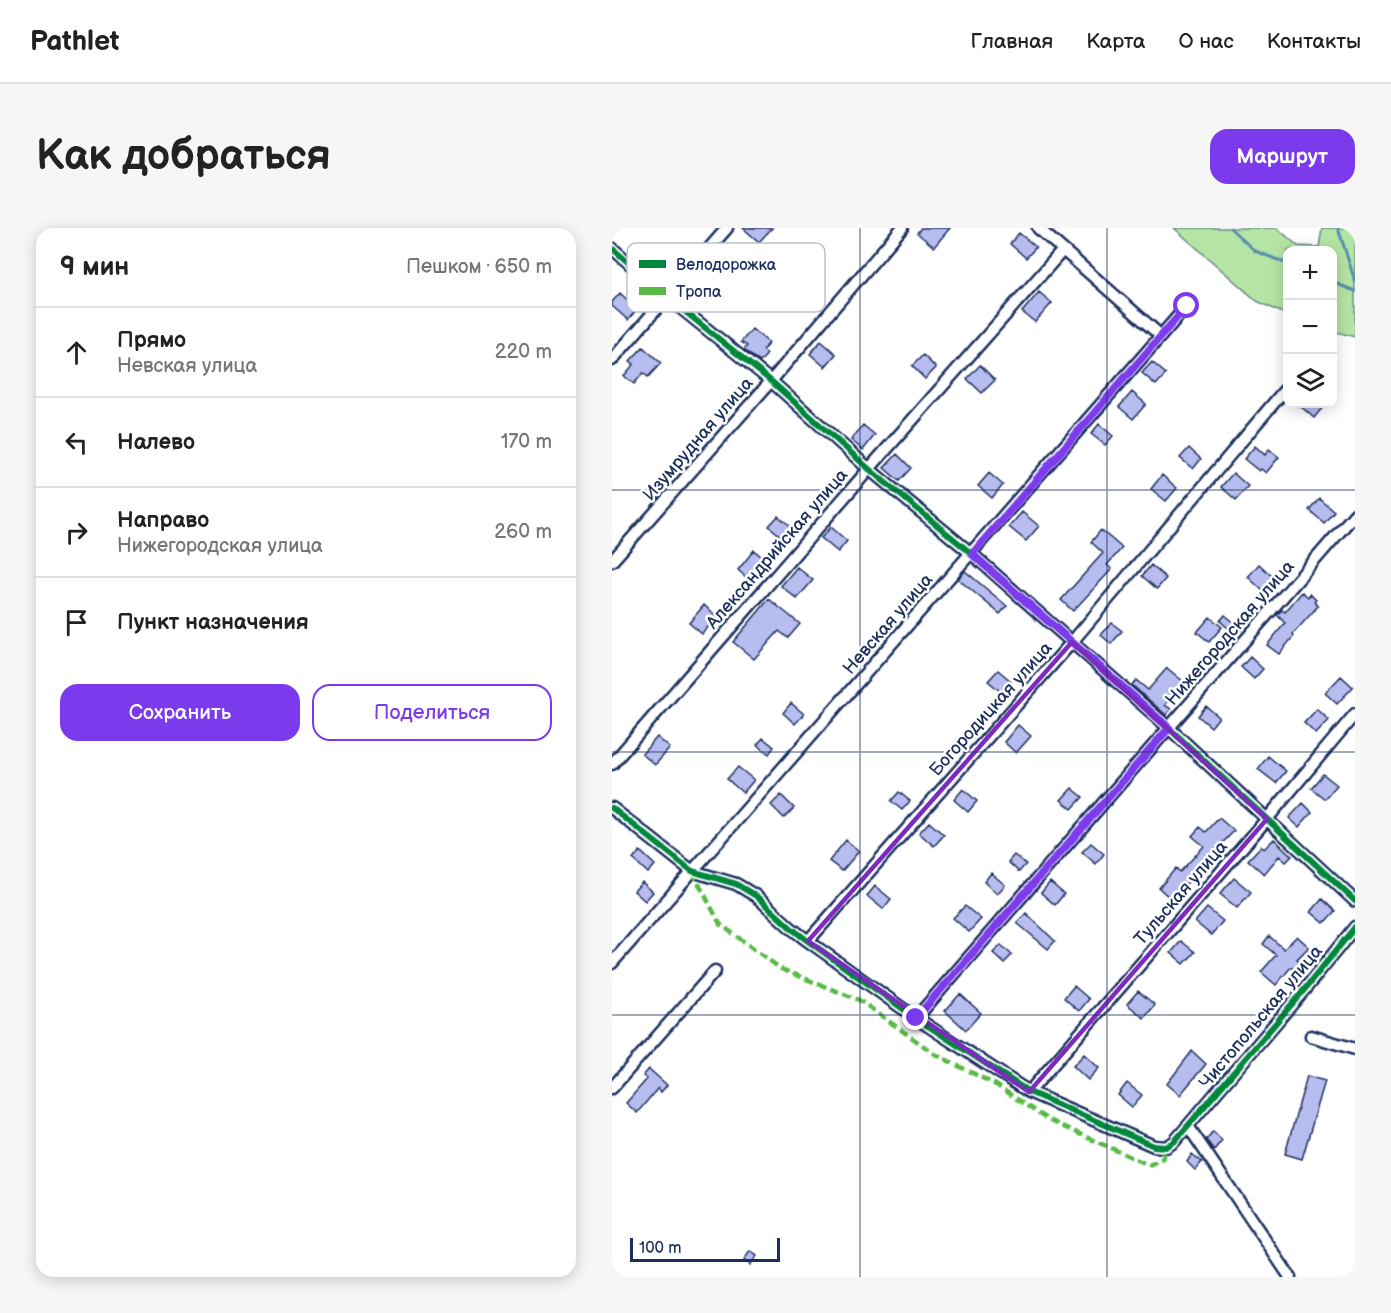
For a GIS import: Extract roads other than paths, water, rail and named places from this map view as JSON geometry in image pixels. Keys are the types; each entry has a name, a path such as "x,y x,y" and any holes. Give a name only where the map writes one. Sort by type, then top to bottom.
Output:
{"street":[{"path":"714,243 727,228"},
{"name":"Изумрудная улица","path":"612,561 902,228"},
{"path":"1038,228 1161,336"},
{"path":"612,248 627,261"},
{"name":"Александрийская улица","path":"612,764 1063,250"},
{"name":"Невская улица","path":"612,963 1187,306"},
{"path":"612,360 654,312"},
{"path":"686,312 771,381 869,469 972,554 1169,728 1355,901"},
{"name":"Богородицкая улица","path":"808,940 1072,642 1283,391"},
{"name":"Нижегородская улица","path":"916,1018 1355,514"},
{"name":"Тульская улица","path":"1029,1092 1267,819 1355,714"},
{"path":"612,808 692,871"},
{"name":"Чистопольская улица","path":"692,871 736,884 756,896 791,928 916,1018 1029,1092 1154,1146 1166,1147 1174,1142 1355,927"},
{"path":"612,1088 715,971"},
{"path":"1311,1036 1355,1049"},
{"path":"1188,1126 1290,1277"}],"waterway":[{"path":"1230,228 1255,251 1283,262"},
{"path":"1338,228 1355,281"},
{"path":"1337,284 1355,291"}]}
